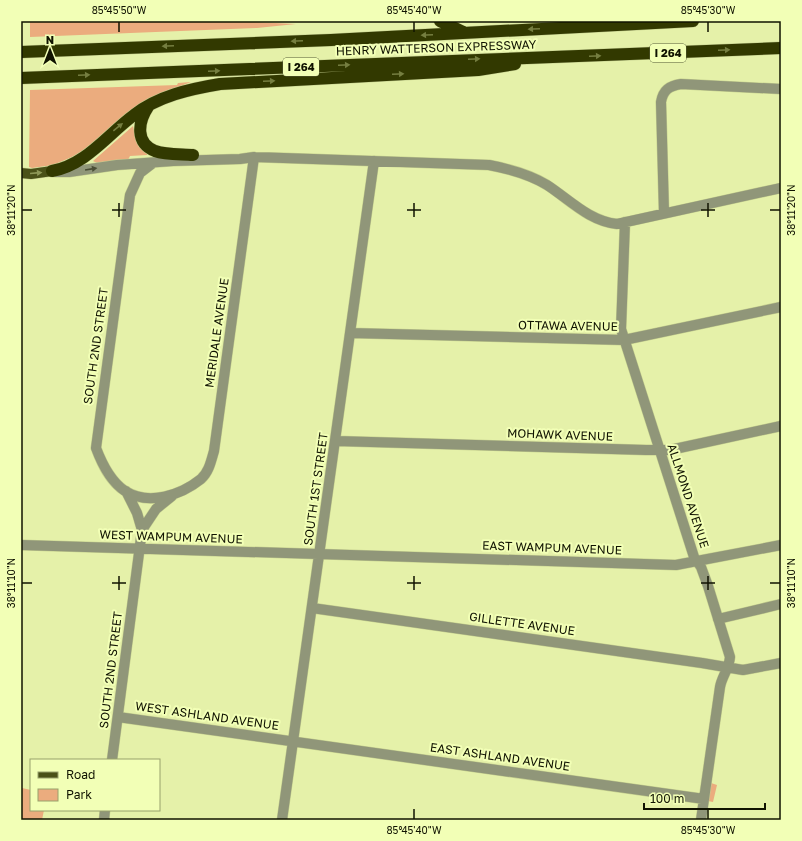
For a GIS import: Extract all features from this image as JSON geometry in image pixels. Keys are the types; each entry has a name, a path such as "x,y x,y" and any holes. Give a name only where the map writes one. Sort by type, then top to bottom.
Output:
{"highway":[{"path":"440,21 466,33"},
{"name":"HENRY WATTERSON EXPRESSWAY","path":"21,52 466,33 693,21"},
{"name":"HENRY WATTERSON EXPRESSWAY","path":"21,78 781,48"},
{"path":"52,171 81,160 135,114 149,106 189,90 220,84 478,70 556,57"},
{"path":"149,106 142,116 139,132 145,145 161,152 193,155"}],"main road":[{"path":"21,173 31,174 52,171"}],"street":[{"path":"664,213 661,102 662,95 667,88 681,84 781,89"},
{"path":"132,164 137,158 240,153 254,157"},
{"path":"52,171 69,172 132,164 254,157 474,164 511,169 547,186 600,221 617,224 781,188"},
{"name":"MERIDALE AVENUE","path":"142,530 156,508 174,494 201,478 210,465 214,451 254,157"},
{"name":"SOUTH 1ST STREET","path":"282,820 374,161"},
{"name":"SOUTH 2ND STREET","path":"112,759 142,530 138,514 126,491 106,471 96,448 130,195 140,173 153,163"},
{"name":"SOUTH 2ND STREET","path":"130,195 128,190 132,164"},
{"name":"ALLMOND AVENUE","path":"625,222 621,329 694,557 698,562 708,586 729,653 728,668 721,680 701,820"},
{"name":"OTTAWA AVENUE","path":"350,333 624,340 781,307"},
{"name":"MOHAWK AVENUE","path":"336,441 670,450 781,426"},
{"name":"SOUTH 2ND STREET","path":"126,491 148,497"},
{"name":"MERIDALE AVENUE","path":"148,497 174,494"},
{"name":"WEST WAMPUM AVENUE","path":"21,545 320,554"},
{"name":"EAST WAMPUM AVENUE","path":"320,554 676,565 781,545"},
{"path":"718,620 781,604"},
{"name":"GILLETTE AVENUE","path":"312,608 743,670 781,663"},
{"name":"WEST ASHLAND AVENUE","path":"118,717 292,741"},
{"name":"EAST ASHLAND AVENUE","path":"292,741 704,799"}],"green space":[{"path":"30,21 235,21 296,24 257,28 30,37"},
{"path":"191,82 150,98 127,113 87,148 72,157 53,165 32,168 29,167 30,90 177,85 178,83"},
{"path":"133,126 137,142 147,153 147,155 130,156 128,160 97,163 93,161"},
{"path":"711,783 717,785 713,802 708,801"},
{"path":"22,788 30,790 30,811 44,811 42,820 21,820"}]}
